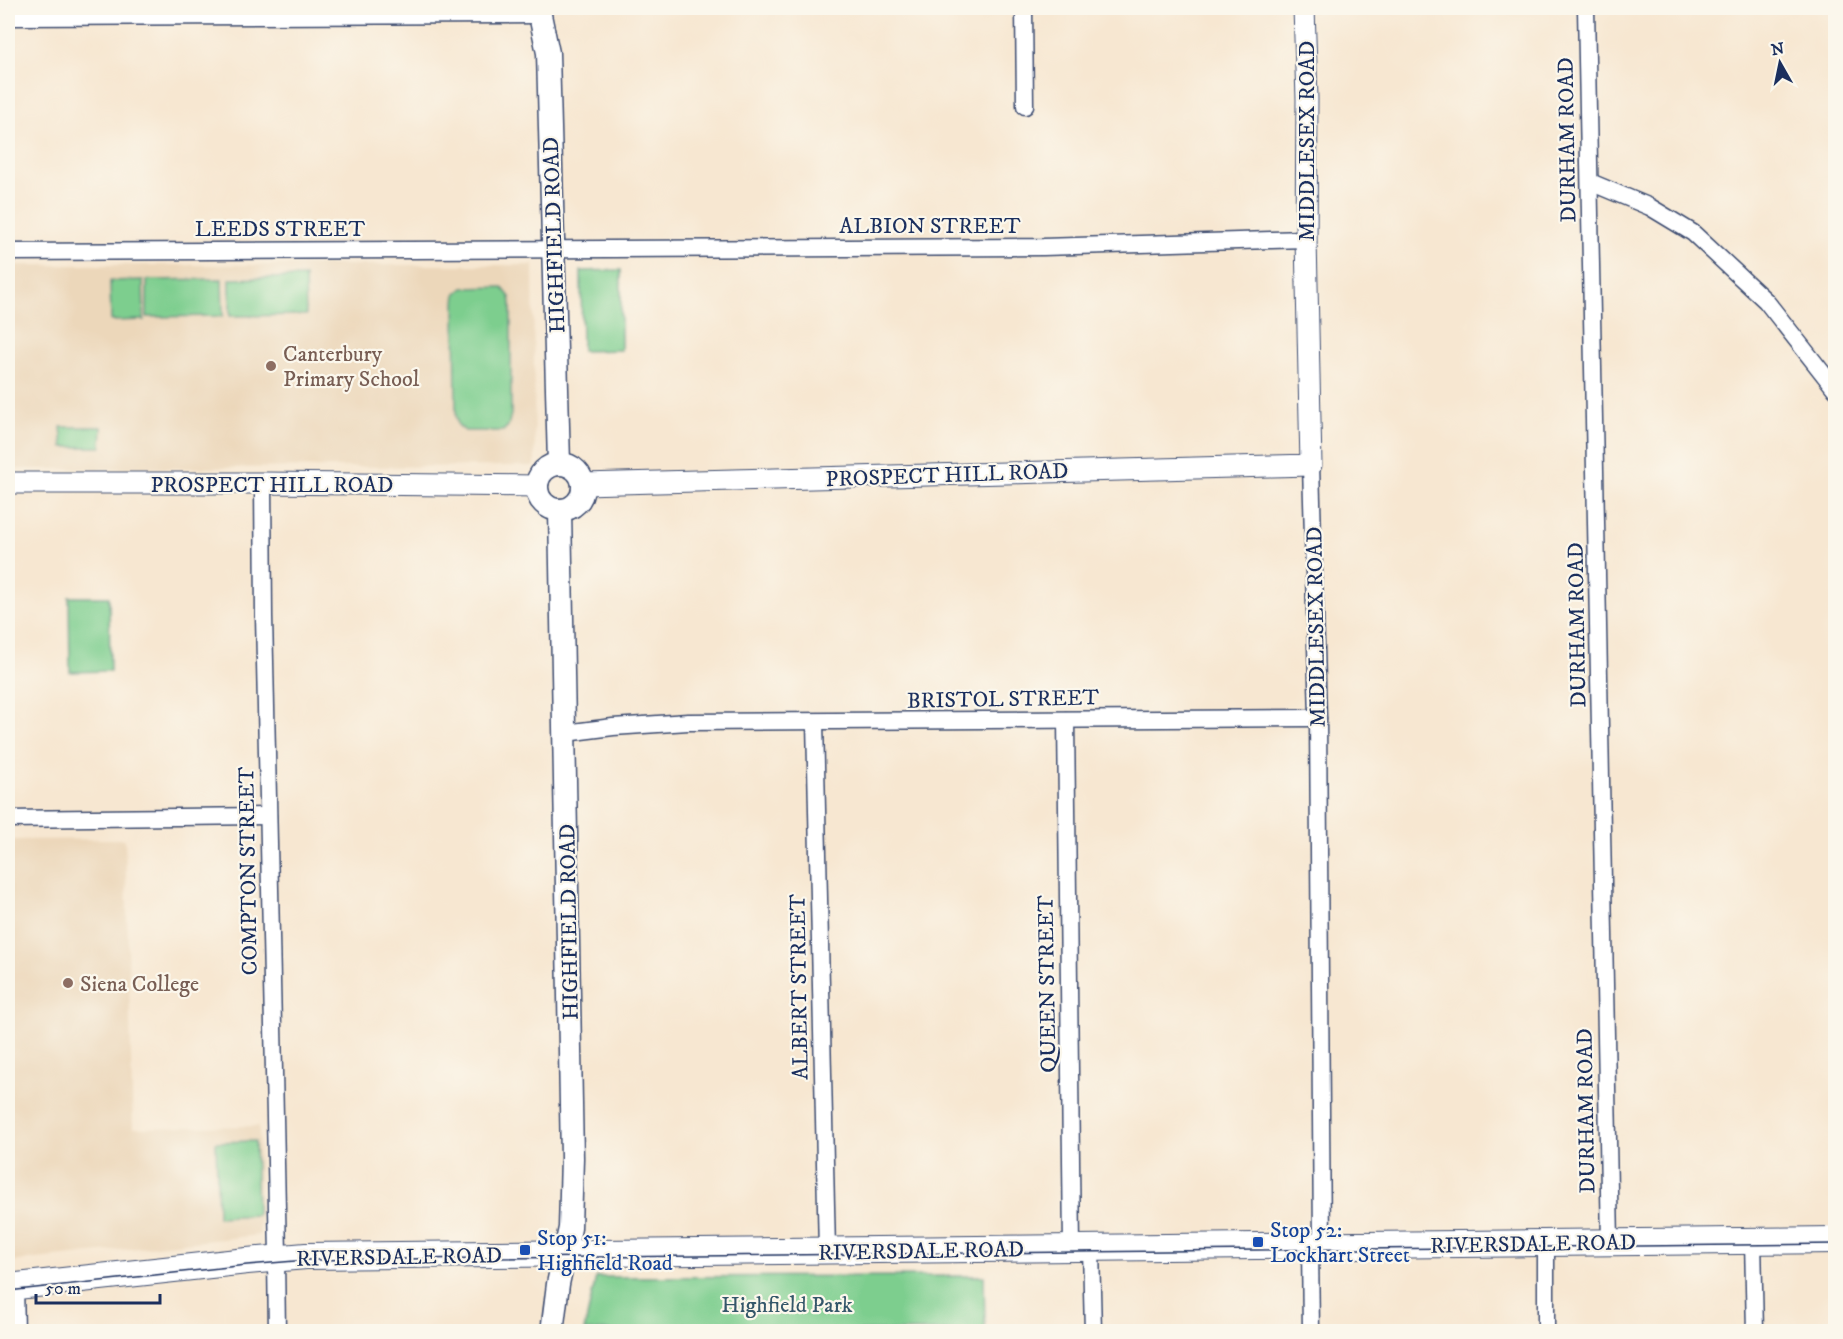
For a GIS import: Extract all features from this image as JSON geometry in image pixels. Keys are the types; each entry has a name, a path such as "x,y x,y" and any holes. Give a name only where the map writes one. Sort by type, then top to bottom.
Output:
{"main road":[{"name":"HIGHFIELD ROAD","path":"541,11 548,53 559,464"},
{"path":"559,464 568,465 577,471 583,484 582,495 576,503 570,508 560,510 543,502 537,486 543,472 552,465 559,464"},
{"name":"HIGHFIELD ROAD","path":"552,1332 570,1228 572,1158 560,510"},
{"name":"RIVERSDALE ROAD","path":"11,1286 306,1256 1836,1240"}],"street":[{"path":"1024,8 1025,106"},
{"name":"MIDDLESEX ROAD","path":"1304,8 1306,239 1318,718 1322,1201 1316,1246 1311,1332"},
{"name":"DURHAM ROAD","path":"1586,8 1610,1242"},
{"path":"8,17 541,11"},
{"path":"1590,182 1650,207 1693,233 1766,301 1836,390"},
{"name":"ALBION STREET","path":"553,250 1043,247 1306,239"},
{"name":"LEEDS STREET","path":"8,252 553,250"},
{"name":"PROSPECT HILL ROAD","path":"583,484 1311,465"},
{"name":"PROSPECT HILL ROAD","path":"8,483 537,486"},
{"name":"COMPTON STREET","path":"263,483 278,1254 276,1258 277,1332"},
{"name":"BRISTOL STREET","path":"565,733 688,722 1318,718"},
{"name":"QUEEN STREET","path":"1066,720 1082,1248 1093,1332"},
{"name":"ALBERT STREET","path":"815,722 826,1251"},
{"path":"8,819 268,816"},
{"path":"1754,1241 1755,1332"},
{"path":"1546,1243 1546,1332"},
{"path":"11,1286 16,1332"}],"shaded area":[{"name":"Canterbury Primary School","path":"8,265 533,265 535,466 8,469"},
{"name":"Siena College","path":"125,839 133,1128 259,1126 260,1233 259,1235 8,1262 8,840"}],"green space":[{"path":"621,270 621,350 582,351 581,271"},
{"path":"305,277 306,315 230,316 230,279"},
{"path":"222,279 223,316 147,317 147,280"},
{"path":"143,280 144,320 111,321 110,281"},
{"path":"502,287 510,297 511,303 511,414 508,426 503,431 465,431 458,425 456,416 456,294 463,288"},
{"path":"61,427 102,427 101,447 63,447"},
{"path":"69,597 109,597 110,671 70,672"},
{"path":"255,1141 257,1215 218,1217 216,1142"},
{"name":"Highfield Park","path":"984,1276 985,1331 584,1331 596,1277"}],"tram line":[{"path":"8,1291 307,1260 1836,1244"}],"place":[{"name":"Canterbury Primary School","path":"271,366"},
{"name":"Siena College","path":"68,983"},
{"name":"Stop 52: Lockhart Street","path":"1258,1242"},
{"name":"Stop 51: Highfield Road","path":"525,1250"}]}
